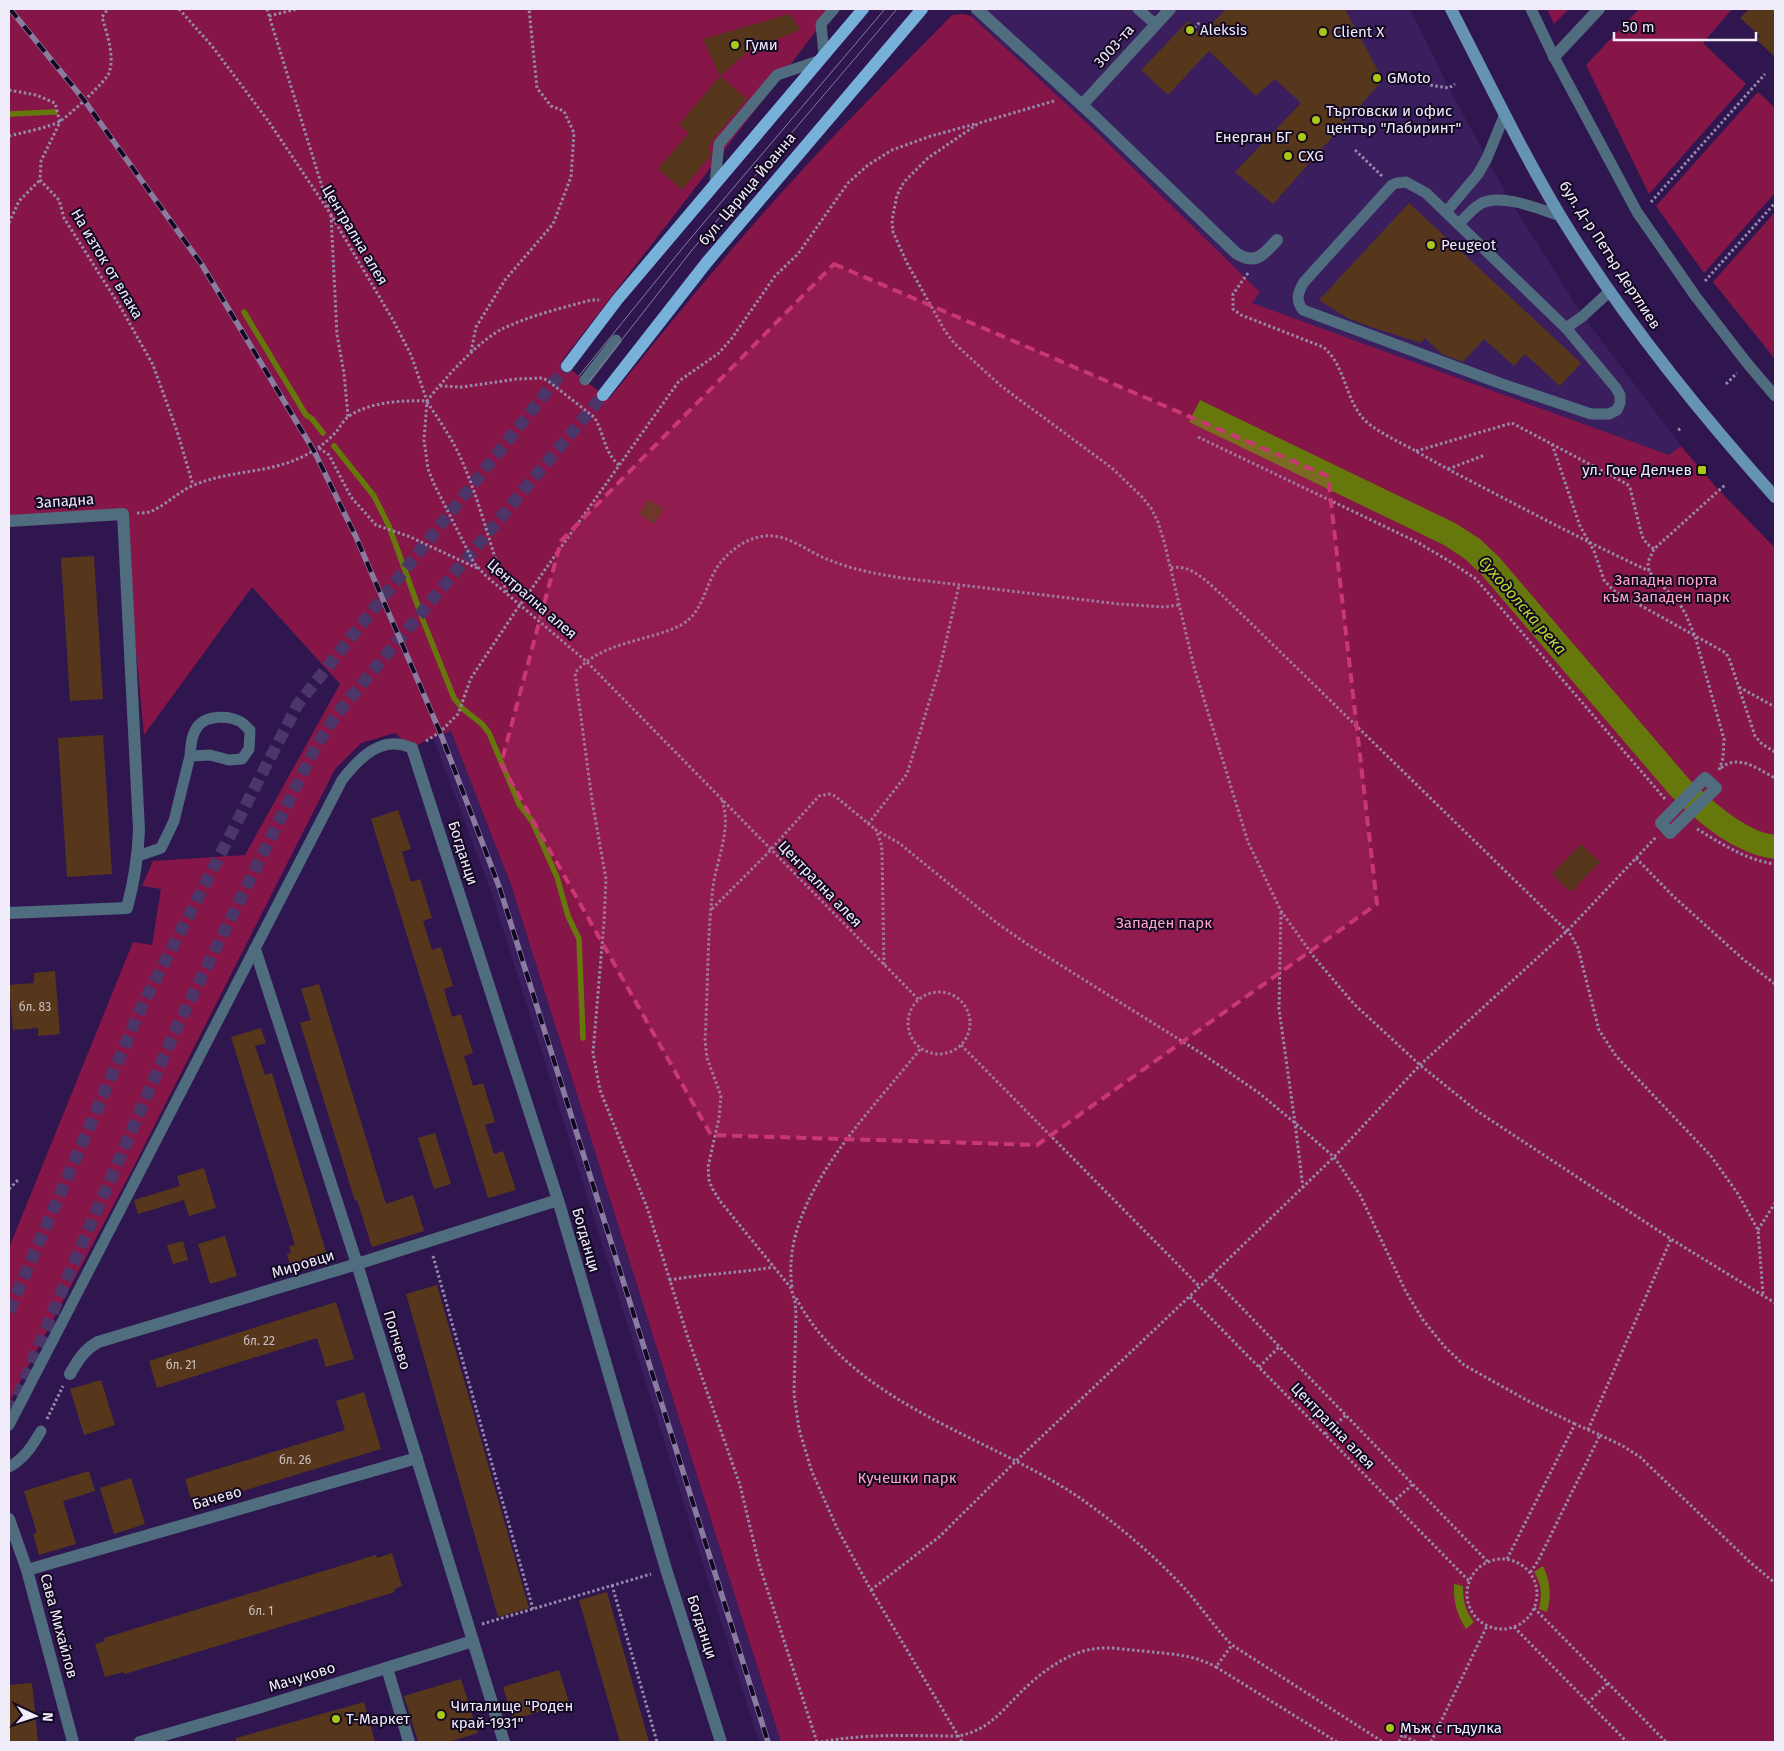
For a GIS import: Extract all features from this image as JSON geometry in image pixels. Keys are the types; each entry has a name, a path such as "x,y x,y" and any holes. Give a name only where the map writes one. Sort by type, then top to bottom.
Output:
{"main road":[{"name":"бул. Царица Йоанна","path":"567,366 617,300 863,9"},
{"name":"бул. Царица Йоанна","path":"603,395 707,262 922,9"},
{"name":"бул. Д-р Петър Дертлиев","path":"1452,9 1504,114 1561,216 1610,291 1700,408 1775,497"}],"street":[{"path":"978,9 1072,94 1236,253 1250,259 1264,254 1277,240"},
{"name":"3003-та","path":"1082,105 1170,9"},
{"path":"1554,57 1599,9"},
{"path":"9,913 127,908 133,887 138,856 139,830 123,514"},
{"name":"Западна","path":"9,521 123,514"},
{"name":"Богданци","path":"412,748 558,1200 666,1569 721,1742"},
{"name":"Попчево","path":"255,949 357,1264 504,1742"},
{"name":"Мировци","path":"70,1374 81,1354 98,1342 357,1264 558,1200"},
{"name":"Бачево","path":"27,1570 417,1458"},
{"name":"Сава Михайлов","path":"9,1519 27,1570 72,1742"},
{"name":"Мачуково","path":"140,1742 260,1708 473,1641"},
{"path":"387,1668 409,1742"}],"lane":[{"path":"715,183 719,144 778,75 821,58 821,24 834,9"},
{"path":"1138,9 1155,24"},
{"path":"1531,9 1554,57 1637,212 1696,298 1747,364 1775,396"},
{"path":"1446,212 1478,174 1487,158 1504,114"},
{"path":"1397,182 1406,182 1415,186 1446,212 1566,328 1620,395 1620,403 1614,413 1591,414 1308,313 1300,306 1298,290 1304,282 1392,185 1397,182"},
{"path":"1459,224 1470,212 1483,203 1497,200 1522,203 1561,216"},
{"path":"1566,328 1583,316 1610,291"},
{"path":"585,380 616,340"},
{"path":"138,856 162,848 174,821 190,756 192,738 198,726 213,717 228,718 241,722 250,730 249,749 242,759 229,760 210,755 190,756"},
{"path":"9,1425 342,780 354,764 369,752 383,746 395,744 404,744 412,748"},
{"path":"9,1467 15,1464 30,1449 41,1431"}],"path":[{"path":"9,223 19,201 40,180 41,161 60,122 104,82 109,74 111,59 109,41 102,17 108,9"},
{"name":"Централна алея","path":"179,9 235,75 269,122 330,214 405,342 427,401 424,440 428,469 461,536 480,569 496,585 587,662 919,1000"},
{"path":"267,9 330,214 337,335 344,373 348,417"},
{"path":"269,16 297,9"},
{"path":"471,352 476,328 505,280 553,224 571,177 574,133 564,111 551,106 537,88 530,9"},
{"path":"1194,28 1200,22"},
{"path":"1421,74 1430,85 1449,88 1455,84"},
{"path":"1651,202 1765,74"},
{"path":"9,90 36,95 55,104 60,122"},
{"path":"412,748 440,732 458,714 471,678 520,604 679,381 719,353 732,338 775,276 798,254 848,183 856,175 879,157 902,146 1072,94"},
{"path":"9,136 60,122"},
{"path":"979,123 928,158 904,182 897,195 892,220 893,232 899,248 945,331 962,351 1007,391 1112,468 1151,508 1166,545 1194,666 1248,842 1281,911 1314,957 1354,1004 1420,1065 1477,1112 1671,1239 1775,1303"},
{"path":"1355,150 1379,173"},
{"name":"На изток от влака","path":"40,180 59,200 64,218 121,308 153,365 194,485"},
{"path":"1705,281 1775,203"},
{"path":"1250,259 1248,276 1233,294 1233,309 1323,347 1336,361 1356,407 1367,422 1380,432 1448,469 1589,543 1649,571"},
{"path":"427,401 471,352 502,329 541,314 592,300 617,300"},
{"path":"1726,384 1741,369"},
{"path":"440,386 462,387 534,377 547,380 594,417 599,424 610,456 619,465"},
{"path":"123,514 151,512 172,497 194,485 222,476 290,462 319,448 348,417 365,408 411,400 427,401"},
{"path":"427,401 463,463 489,533 507,594"},
{"path":"1416,451 1512,423 1627,484 1630,488 1642,536 1647,544 1654,548"},
{"path":"1198,437 1417,542 1476,579 1670,803"},
{"path":"1552,444 1580,526 1598,560 1604,580 1610,587 1726,653 1755,736 1762,744 1775,752"},
{"path":"319,448 329,456 351,497 376,525 408,536 480,569"},
{"path":"1448,469 1485,455"},
{"path":"1725,485 1654,548 1648,562 1649,571 1678,601 1695,636 1724,739 1721,768 1732,763 1745,763 1775,778"},
{"path":"1179,605 1164,607 1119,604 902,578 867,572 832,561 778,536 760,536 742,542 718,565 694,614 683,624 626,642 606,651 587,662 576,673 575,679 583,721 592,800 606,879 593,1053 600,1090 648,1210 686,1335 740,1485 759,1564 819,1742 846,1737 959,1736 972,1733 998,1717 1021,1692 1048,1668 1071,1655 1093,1648 1188,1655 1203,1660 1337,1742"},
{"path":"1170,568 1180,567 1192,572 1223,596 1568,930 1578,948 1599,1030 1616,1056 1711,1156 1738,1194 1758,1230 1763,1295"},
{"path":"868,824 908,774 940,667 959,585"},
{"path":"1738,687 1775,707"},
{"path":"712,909 771,849 815,799 824,794 835,796 876,830 898,843 997,923 1259,1092 1334,1157 1360,1195 1406,1292 1423,1320 1445,1347 1464,1365 1530,1402 1624,1446 1640,1457 1751,1563 1775,1583"},
{"path":"722,799 726,818 726,830 714,886 705,1040 707,1058 721,1096 719,1118 709,1157 709,1180 720,1201 787,1281 818,1331 838,1352 882,1389 934,1420 1016,1461 1076,1496 1110,1520 1184,1588 1232,1645 1383,1742"},
{"path":"1694,827 1733,851 1759,862 1775,864"},
{"path":"871,1590 951,1526 1016,1461 1303,1188 1420,1065 1568,930 1665,828"},
{"path":"876,830 882,852 884,965"},
{"path":"1636,858 1673,896 1744,960 1775,984"},
{"path":"1281,911 1278,960 1278,1010 1303,1188"},
{"path":"936,992 945,992 962,1001 970,1018 970,1028 967,1037 961,1044 954,1050 946,1053 929,1052 915,1042 910,1034 908,1025 909,1015 919,1000 936,992"},
{"path":"961,1044 1200,1287"},
{"path":"921,1048 842,1145 813,1194 794,1244 791,1269 796,1314 794,1394 801,1436 812,1472 838,1530 871,1590 962,1742"},
{"path":"9,1189 18,1180"},
{"path":"1758,1230 1775,1203"},
{"path":"1588,1430 1671,1239"},
{"path":"428,1241 533,1609"},
{"path":"669,1280 708,1274 755,1271 775,1267"},
{"name":"Централна алея","path":"1211,1276 1488,1562"},
{"name":"Централна алея","path":"1190,1296 1470,1582"},
{"path":"1259,1367 1279,1346"},
{"path":"41,1431 70,1374"},
{"path":"1325,1434 1346,1414"},
{"path":"1507,1559 1575,1424"},
{"path":"1530,1573 1538,1561 1600,1435"},
{"path":"1392,1503 1412,1484"},
{"path":"946,1522 951,1526"},
{"path":"1497,1559 1507,1559 1524,1567 1530,1573 1537,1590 1534,1608 1529,1616 1514,1627 1496,1628 1487,1626 1478,1620 1472,1611 1468,1596 1470,1582 1474,1573 1488,1562 1497,1559"},
{"path":"469,1628 666,1569"},
{"path":"612,1585 658,1742"},
{"path":"1534,1608 1666,1742"},
{"path":"1431,1742 1487,1626"},
{"path":"1514,1627 1627,1742"},
{"path":"1216,1667 1232,1645"},
{"path":"1588,1702 1608,1683"},
{"path":"1399,1742 1402,1735 1416,1742"}],"highlighted area":[{"path":"834,264 1328,476 1377,904 1037,1145 711,1135 501,764 561,541"}],"shaded area":[{"path":"9,9 451,731 511,885 781,1742 759,1742 492,894 433,737"},
{"path":"970,9 1410,9 1452,94 1511,202 1583,316 1681,446 1669,455 1251,303 1260,292 1089,125 971,16"}],"green space":[{"name":"Западен парк","path":"9,9 833,9 561,362 609,399 732,250 817,154 952,15 963,14 971,16 1089,125 1260,292 1252,303 1669,455 1681,446 1716,487 1775,548 1775,1742 781,1742 511,885 451,731 433,737 412,748 395,733 361,743 335,769 132,1170 9,1403 9,1248 133,942 152,945 161,889 142,886 153,861 245,855 340,684 252,587 144,735 123,514 9,521"},
{"path":"1547,9 1569,9 1554,24"},
{"path":"1639,9 1732,9 1703,43 1746,84 1649,194 1586,65"},
{"path":"1758,92 1775,108 1775,193 1704,273 1656,206"},
{"path":"1775,212 1775,359 1713,282"}],"water":[{"name":"Суходолска река","path":"1200,400 1455,523 1480,539 1499,557 1689,779 1718,805 1741,821 1764,833 1775,835 1775,859 1745,851 1731,844 1705,826 1670,795 1480,573 1465,559 1444,545 1189,422"},
{"path":"1543,1566 1550,1588 1547,1612 1539,1609 1541,1590 1534,1572"},
{"path":"1454,1584 1463,1586 1465,1605 1468,1614 1474,1622 1466,1629 1456,1608"}],"building":[{"name":"Търговски и офис център \"Лабиринт\"","path":"1226,9 1345,9 1383,80 1273,204 1235,172 1301,103 1275,79 1256,96 1209,51 1168,95 1141,70 1188,21 1201,35"},
{"path":"1749,9 1775,9 1775,57 1757,40 1760,36 1740,18"},
{"name":"Гуми","path":"790,14 800,30 750,50 720,76 703,39"},
{"path":"720,76 747,99 713,139 708,149 711,152 710,156 682,190 658,169 689,133 679,125"},
{"path":"1409,203 1581,363 1560,386 1525,354 1514,366 1484,339 1463,362 1442,354 1425,338 1421,343 1374,328 1347,318 1319,300"},
{"path":"648,499 664,509 654,524 639,514"},
{"path":"94,556 103,699 70,701 61,558"},
{"path":"103,735 112,874 67,877 58,738"},
{"path":"398,810 411,849 402,852 411,882 420,879 432,918 423,921 432,950 441,947 453,986 444,989 452,1017 461,1014 473,1053 464,1056 473,1086 483,1083 495,1122 485,1125 494,1154 503,1151 516,1190 488,1198 371,819"},
{"path":"1581,844 1600,862 1571,892 1552,874"},
{"path":"55,971 60,1034 38,1036 38,1028 13,1030 9,985 34,983 34,973"},
{"path":"319,984 386,1204 413,1195 424,1231 372,1247 357,1200 355,1201 300,1023 311,1020 301,989"},
{"path":"261,1028 266,1043 255,1046 265,1075 272,1073 329,1262 292,1273 287,1254 291,1253 289,1246 295,1245 231,1037"},
{"path":"435,1133 451,1184 434,1189 418,1138"},
{"path":"204,1168 216,1208 189,1216 184,1200 138,1214 134,1200 180,1186 177,1176"},
{"path":"225,1236 237,1276 210,1284 198,1244"},
{"path":"183,1241 188,1260 173,1264 167,1245"},
{"path":"437,1285 529,1608 498,1617 406,1294"},
{"path":"336,1302 354,1359 326,1367 317,1338 157,1388 149,1361"},
{"path":"101,1380 115,1425 84,1435 70,1389"},
{"path":"364,1392 381,1449 193,1506 185,1479 345,1430 336,1401"},
{"path":"89,1471 95,1491 63,1501 76,1544 39,1555 33,1534 37,1533 24,1491"},
{"path":"131,1478 145,1524 114,1534 100,1488"},
{"path":"392,1553 402,1586 394,1589 395,1592 125,1674 124,1672 105,1677 95,1644 105,1641 104,1638 376,1555 377,1558"},
{"path":"607,1592 649,1742 620,1742 579,1600"},
{"path":"559,1670 569,1702 513,1720 503,1687"},
{"name":"Читалище \"Роден край-1931\"","path":"461,1679 478,1733 449,1742 418,1742 404,1696"},
{"path":"32,1683 38,1742 9,1742 9,1685"},
{"name":"Т-Маркет","path":"364,1702 375,1742 236,1742 236,1738"}],"waterway":[{"path":"9,114 55,112"},
{"path":"244,312 306,415 312,419 323,433"},
{"path":"334,446 374,496 389,526 424,623 454,698 489,733 519,804 532,821 557,877 568,916 579,939 583,1038"}],"tunnel":[{"path":"9,1311 142,1006 298,704 567,366"},
{"path":"11,1413 68,1276 176,1029 316,746 336,715 603,395"}],"tram line":[{"path":"579,376 685,245 885,9"},
{"path":"588,383 692,250 897,9"}],"railway":[{"path":"10,9 84,100 202,265 314,451 356,537 440,732 500,889 768,1742"}],"place":[{"name":"Aleksis","path":"1190,30"},
{"name":"Client X","path":"1323,32"},
{"name":"Гуми","path":"735,45"},
{"name":"GMoto","path":"1377,78"},
{"name":"Търговски и офис център \"Лабиринт\"","path":"1316,120"},
{"name":"Енерган БГ","path":"1302,137"},
{"name":"CXG","path":"1288,156"},
{"name":"Peugeot","path":"1431,245"},
{"name":"ул. Гоце Делчев","path":"1702,470"},
{"name":"Читалище \"Роден край-1931\"","path":"441,1715"},
{"name":"Т-Маркет","path":"336,1719"},
{"name":"Мъж с гъдулка","path":"1390,1728"}],"park label":[{"name":"Западна порта към Западен парк","path":"1666,588"},
{"name":"Кучешки парк","path":"907,1478"}]}
